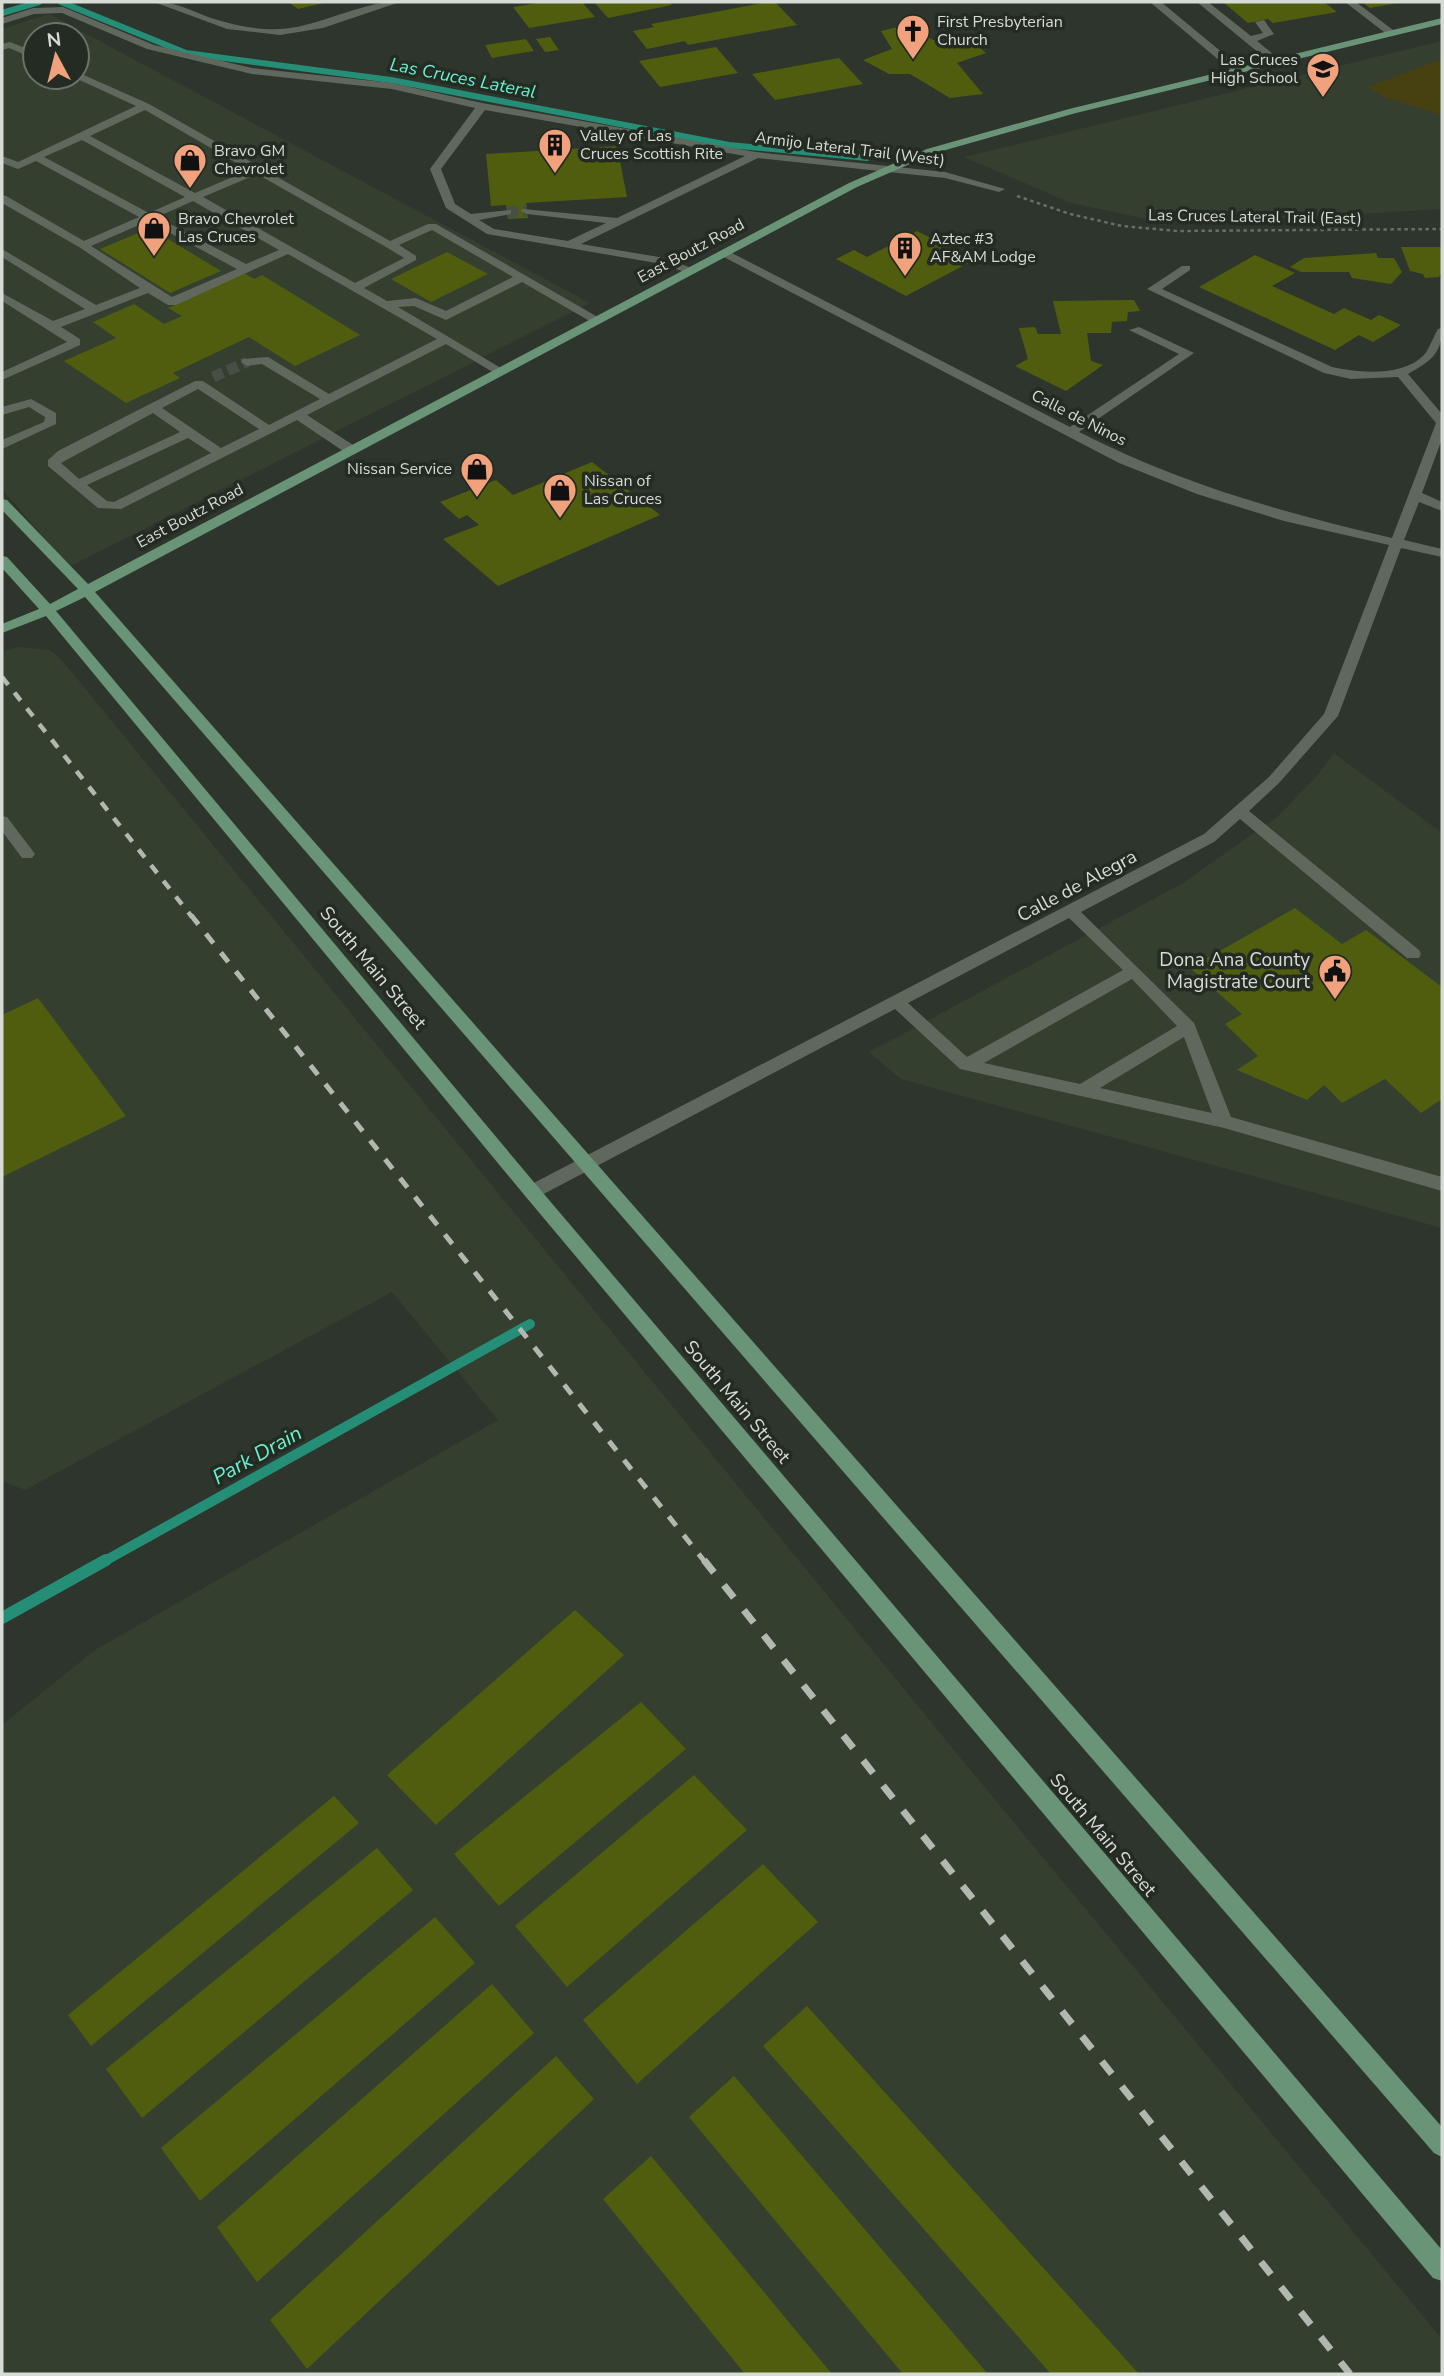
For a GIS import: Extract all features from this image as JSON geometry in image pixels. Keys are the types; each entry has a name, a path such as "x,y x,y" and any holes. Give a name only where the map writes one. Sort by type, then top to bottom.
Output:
{"main road":[{"name":"East Boutz Road","path":"2,629 48,610 724,253 887,170 931,151 1237,70 1442,22"},
{"name":"South Main Street","path":"2,503 86,590 1442,2146"},
{"name":"South Main Street","path":"2,560 48,610 533,1192 1442,2269"}],"street":[{"path":"2,9 26,2"},
{"path":"159,2 238,29 276,32 310,28 395,2"},
{"path":"1155,2 1237,70"},
{"path":"1202,2 1275,61"},
{"path":"1350,2 1392,33"},
{"name":"Armijo Lateral Trail (West)","path":"2,21 33,12 63,10 150,47 183,57 252,71 392,86 482,106 756,155 945,175 999,189"},
{"path":"1250,40 1269,34 1269,30 1260,22"},
{"path":"2,47 10,45 21,50"},
{"path":"91,81 145,106 239,157 256,171 412,258 357,287"},
{"path":"2,159 18,166 145,106"},
{"path":"482,106 436,169 450,206 491,232 666,261 690,271"},
{"path":"81,135 388,304 500,371"},
{"path":"569,245 756,155"},
{"path":"36,158 246,269"},
{"path":"83,245 256,171"},
{"path":"2,198 83,245 172,302 288,250"},
{"path":"527,211 619,221"},
{"path":"468,218 507,212"},
{"path":"390,245 432,226 597,320"},
{"path":"2,252 95,310"},
{"name":"Calle de Ninos","path":"724,253 1124,460 1202,491 1289,518 1442,553"},
{"path":"1186,268 1153,289 1328,370 1351,375 1401,373 1429,356 1442,332"},
{"path":"388,304 416,302 446,316 522,276"},
{"path":"52,326 149,289"},
{"path":"2,296 76,342 2,376"},
{"path":"1069,433 1188,353 1135,330"},
{"path":"213,377 62,454 53,463 103,505 116,506 446,339"},
{"path":"2,358 18,369"},
{"path":"247,362 264,360 330,400"},
{"path":"1401,373 1442,423"},
{"path":"199,384 270,430"},
{"path":"2,411 31,403 52,416 50,424 2,446"},
{"path":"154,408 221,454"},
{"path":"299,415 351,450"},
{"name":"Calle de Alegra","path":"533,1192 1209,838 1274,780 1331,716 1442,423"},
{"path":"78,484 189,433"},
{"path":"1415,495 1442,507"},
{"path":"1240,811 1413,954"},
{"path":"2,821 27,854"},
{"path":"1071,911 1188,1027 1224,1122"},
{"path":"966,1065 1134,971"},
{"path":"897,1002 966,1065 1224,1122 1442,1184"},
{"path":"1082,1091 1188,1027"}],"path":[{"name":"Las Cruces Lateral Trail (East)","path":"999,189 1070,214 1122,226 1177,231 1442,229"}],"shaded area":[{"name":"Bravo GM Chevrolet","path":"49,14 62,21 27,21"},
{"name":"Bravo GM Chevrolet","path":"21,23 21,91 91,91 91,36 590,303 69,567 2,489 2,29"},
{"name":"Las Cruces High School","path":"1442,41 1442,209 1309,217 1147,219 1071,203 964,157"},
{"path":"1442,59 1442,115 1386,98 1367,87"},
{"path":"19,647 50,650 61,659 963,1761 1442,2339 1442,2374 2,2374 2,1725 95,1650 498,1420 392,1292 25,1490 2,1481 2,652"},
{"path":"1334,753 1442,833 1442,1228 901,1079 869,1052 1183,883 1278,816 1317,776"}],"building":[{"path":"288,2 328,2 298,9"},
{"path":"544,2 582,2 595,17 529,28 513,7"},
{"path":"594,2 669,2 672,5 608,18"},
{"path":"775,2 797,25 688,45 685,41 647,49 633,31 654,27 651,24"},
{"path":"1223,2 1324,2 1337,12 1273,23 1268,19 1248,23"},
{"path":"1362,2 1398,2 1398,3 1370,8"},
{"name":"First Presbyterian Church","path":"907,25 933,40 970,39 986,53 957,63 983,94 950,98 910,74 889,74 863,60 892,49 881,31"},
{"path":"550,37 559,50 545,52 536,39"},
{"path":"526,39 534,51 492,58 485,45"},
{"path":"716,47 738,73 660,87 639,61"},
{"path":"839,58 863,84 775,100 752,74"},
{"name":"Valley of Las Cruces Scottish Rite","path":"617,146 627,197 526,203 528,218 508,219 506,205 491,206 486,154"},
{"path":"150,228 221,271 170,293 100,249"},
{"name":"Aztec #3 AF&AM Lodge","path":"917,231 974,260 906,296 836,259 854,250 867,257"},
{"path":"1401,247 1442,247 1442,271 1439,277 1425,278 1423,274 1410,271"},
{"path":"447,252 488,274 431,302 391,279"},
{"path":"1376,253 1378,258 1394,258 1402,272 1391,284 1352,278 1349,272 1301,272 1290,267 1304,258"},
{"path":"1255,255 1295,273 1272,286 1334,314 1344,308 1371,320 1379,315 1401,325 1373,342 1359,335 1335,350 1199,287"},
{"path":"244,273 254,279 262,275 360,335 295,366 249,337 173,373 180,378 126,403 64,361 116,338 93,322 134,304 164,324 182,316 168,308"},
{"path":"1134,300 1140,311 1128,312 1127,321 1112,322 1111,333 1087,333 1091,361 1103,365 1066,391 1015,366 1028,359 1019,328 1035,327 1038,334 1061,334 1053,301"},
{"name":"Nissan of Las Cruces","path":"592,462 660,515 498,586 443,539 479,525 467,515 459,519 440,502 496,480 513,495"},
{"name":"Dona Ana County Magistrate Court","path":"1295,908 1342,944 1366,930 1442,987 1442,1099 1421,1113 1385,1079 1342,1103 1324,1085 1307,1100 1237,1070 1258,1056 1225,1024 1242,1014 1190,968"},
{"path":"38,998 126,1116 2,1177 2,1015"},
{"path":"575,1610 624,1655 436,1825 387,1775"},
{"path":"641,1702 686,1749 499,1906 454,1854"},
{"path":"694,1775 747,1830 567,1987 515,1926"},
{"path":"334,1796 359,1823 91,2046 68,2015"},
{"path":"377,1848 413,1890 142,2118 106,2069"},
{"path":"763,1864 818,1922 637,2084 583,2020"},
{"path":"435,1917 475,1963 200,2201 161,2148"},
{"path":"492,1984 534,2033 257,2282 217,2227"},
{"path":"807,2006 1139,2374 1051,2374 763,2046"},
{"path":"556,2056 594,2099 307,2369 270,2320"},
{"path":"734,2076 988,2374 903,2374 689,2117"},
{"path":"651,2156 832,2374 745,2374 603,2199"}],"waterway":[{"path":"2,13 39,2"},
{"name":"Las Cruces Lateral","path":"61,2 186,53 391,80 729,145 867,158"},
{"name":"Park Drain","path":"103,1562 530,1324"},
{"name":"Park Drain","path":"2,1618 106,1560"}],"tunnel":[{"path":"507,212 527,211"},
{"path":"213,377 247,362"}],"railway":[{"path":"2,677 192,917"},
{"path":"191,915 705,1562"},
{"path":"704,1560 1350,2374"}],"place":[{"name":"First Presbyterian Church","path":"913,61"},
{"name":"Las Cruces High School","path":"1323,99"},
{"name":"Valley of Las Cruces Scottish Rite","path":"555,175"},
{"name":"Bravo GM Chevrolet","path":"190,190"},
{"name":"Bravo Chevrolet Las Cruces","path":"154,258"},
{"name":"Aztec #3 AF&AM Lodge","path":"905,278"},
{"name":"Nissan Service","path":"477,499"},
{"name":"Nissan of Las Cruces","path":"560,520"},
{"name":"Dona Ana County Magistrate Court","path":"1335,1001"}]}
